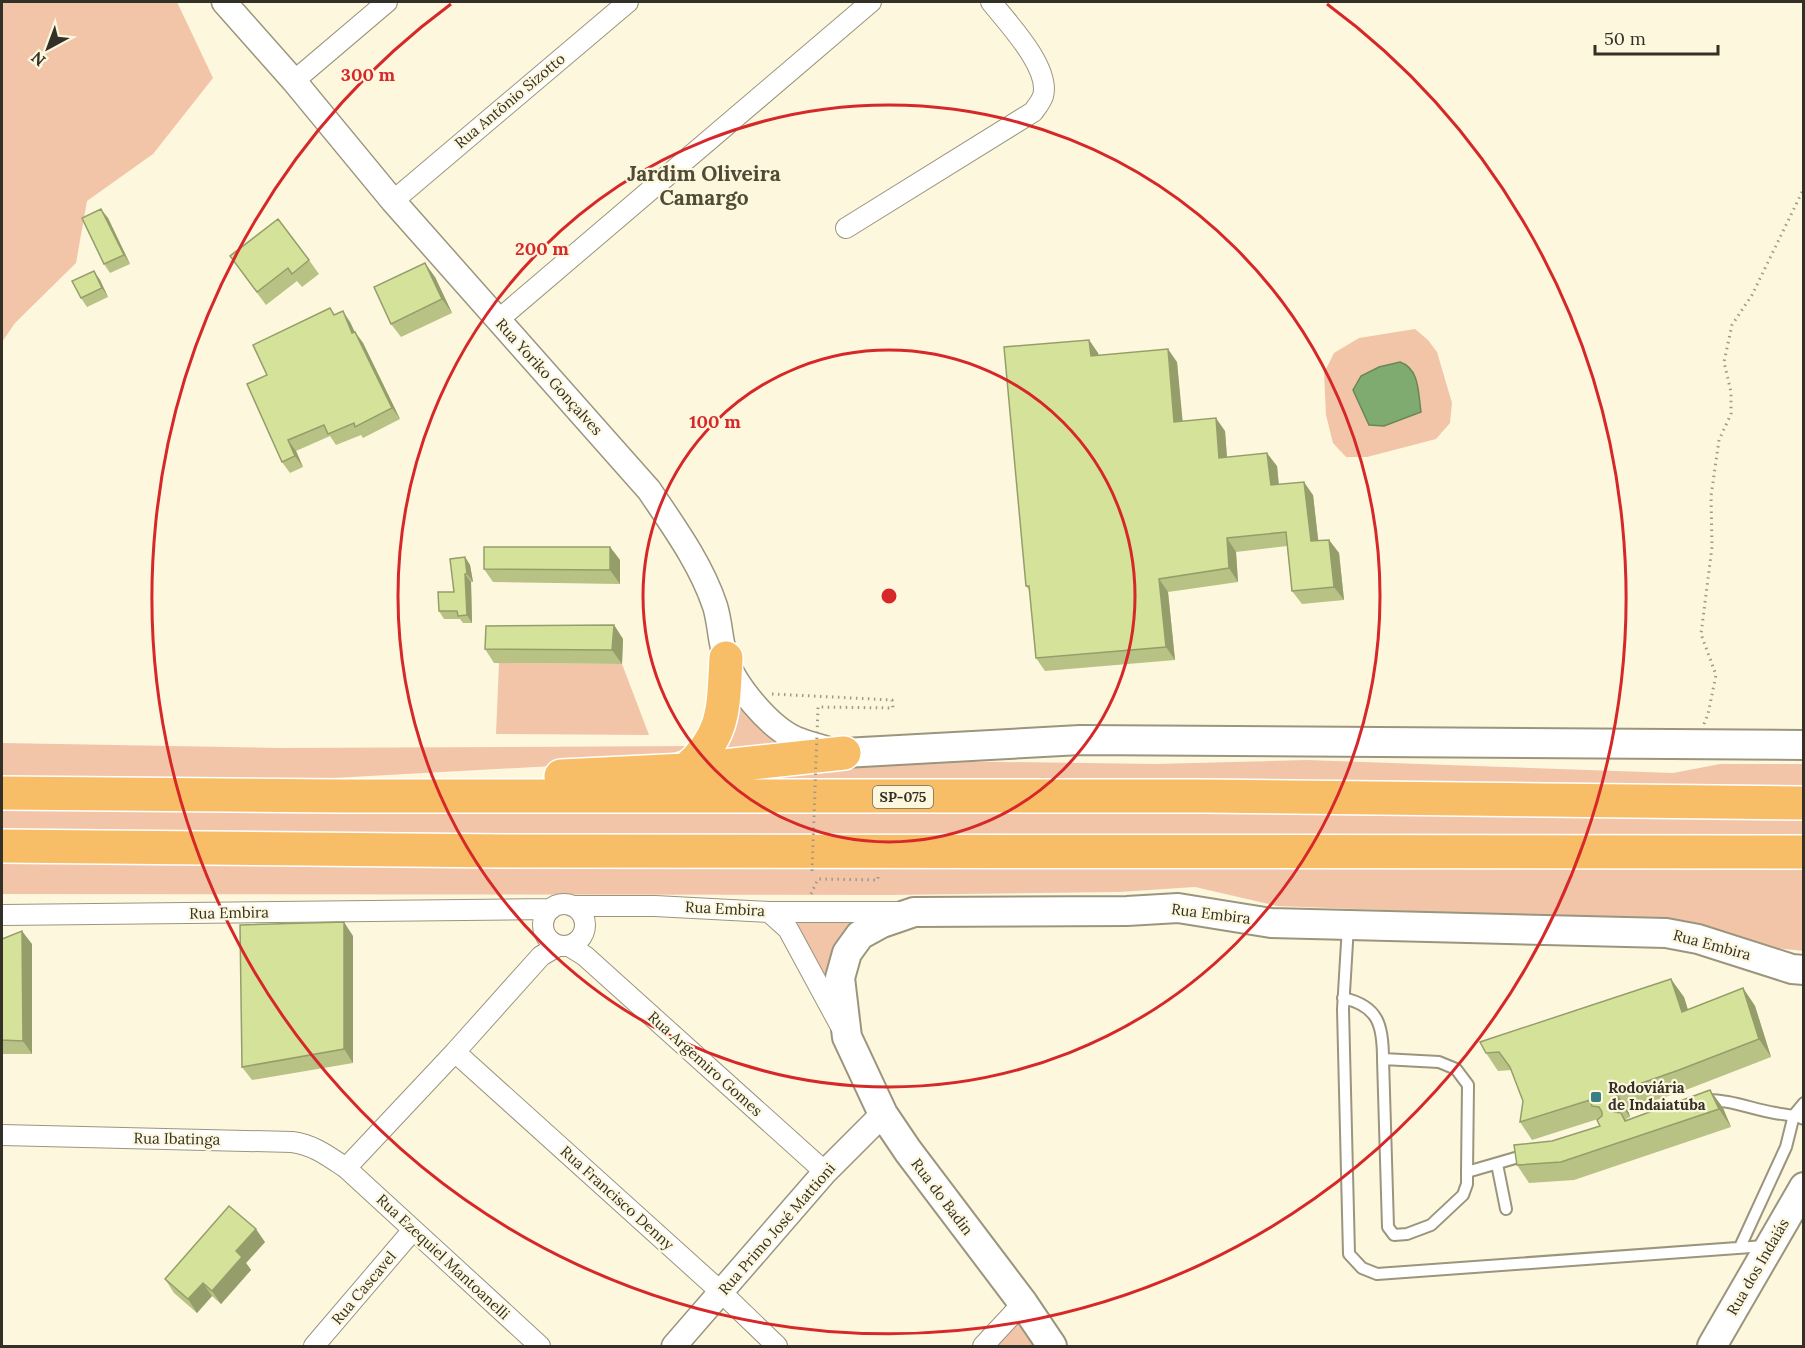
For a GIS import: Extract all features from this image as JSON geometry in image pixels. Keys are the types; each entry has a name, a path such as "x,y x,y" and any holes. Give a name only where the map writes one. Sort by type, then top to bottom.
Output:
{"highway":[{"path":"687,770 711,745 719,726 724,699 726,658"},
{"path":"340,796 387,782 687,770 844,753"},
{"name":"SP-075","path":"2,794 1203,796 1803,803"},
{"path":"2,846 505,851 1803,852"}],"main road":[{"path":"844,753 1080,740 1803,744"},
{"name":"Rua Embira","path":"914,912 1178,908 1271,923 1666,933 1698,939 1792,969 1803,970"},
{"name":"Rua do Badin","path":"914,912 882,923 860,935 847,953 840,978 847,1037 883,1114 908,1151 1023,1303 1052,1347"},
{"name":"Rua dos Indaiás","path":"1712,1347 1771,1246 1802,1187"}],"street":[{"name":"Rua Yoriko Gonçalves","path":"224,2 294,81 393,201 642,482 677,531 698,567 715,607 726,658 745,692 767,718 781,730 796,739 844,753"},
{"path":"294,81 387,2"},
{"name":"Rua Antônio Sizotto","path":"393,201 628,2"},
{"path":"498,320 871,2"},
{"path":"846,228 1032,112 1043,96 1043,82 1029,49 991,2"},
{"name":"Rua Embira","path":"2,915 559,935 557,905 655,906 768,912 914,912"},
{"name":"Rua Argemiro Gomes","path":"572,906 582,915 585,922 559,935 825,1172"},
{"path":"346,1168 455,1052 559,935 612,907"},
{"name":"Rua do Badin","path":"768,912 788,930 847,1037"},
{"name":"Rua Francisco Denny","path":"455,1052 722,1292 777,1347"},
{"name":"Rua Primo José Mattioni","path":"674,1347 825,1172 883,1114"},
{"name":"Rua Ibatinga","path":"3,1139 292,1142 318,1148 346,1168"},
{"name":"Rua Ezequiel Mantoanelli","path":"346,1168 540,1347"},
{"name":"Rua Cascavel","path":"314,1347 413,1230"},
{"path":"983,1347 1023,1303"}],"lane":[{"path":"1348,926 1343,998 1349,1254 1362,1268 1377,1274 1771,1246"},
{"path":"1343,998 1356,1001 1364,1006 1380,1022 1388,1227 1394,1235 1407,1234 1431,1225 1463,1195 1467,1184 1468,1085 1456,1069 1439,1062 1383,1059"},
{"path":"1694,1100 1716,1099 1799,1117"},
{"path":"1740,1247 1786,1147 1803,1103"},
{"path":"1467,1172 1541,1150"},
{"path":"1497,1164 1506,1209"}],"path":[{"path":"1693,744 1708,714 1716,675 1701,634 1712,548 1711,496 1719,440 1731,414 1731,392 1724,362 1732,326 1752,295 1803,188"},
{"path":"745,692 822,698 892,700 893,708 818,707 812,871"}],"shaded area":[{"path":"2,2 177,2 213,78 153,154 87,201 76,263 15,323 2,342"},
{"path":"1415,329 1437,352 1452,403 1450,423 1436,439 1367,457 1346,457 1333,443 1326,415 1324,373 1334,353 1359,338"},
{"path":"1400,362 1407,365 1415,376 1421,412 1384,426 1369,425 1353,390 1361,376 1379,367"},
{"path":"499,663 622,664 649,735 496,734"},
{"path":"731,689 789,744 713,754"},
{"path":"2,743 280,748 691,746 663,757 625,762 297,780 2,784"},
{"path":"860,760 1155,764 1307,760 1673,773 1720,764 1804,764 1803,789 651,782"},
{"path":"2,804 1804,815 1803,841 2,837"},
{"path":"2,857 1803,861 1804,951 1776,948 1685,921 1277,906 1195,887 1119,892 888,895 2,894"},
{"path":"889,912 865,933 839,1015 792,930 804,917"},
{"path":"1022,1309 1046,1346 988,1346"}],"building":[{"path":"101,209 124,255 104,264 82,218"},
{"path":"278,219 309,260 292,274 288,268 257,292 230,256"},
{"path":"425,263 442,299 391,324 374,287"},
{"path":"94,271 102,288 81,298 72,281"},
{"path":"330,308 334,315 343,311 352,333 355,332 392,408 355,427 354,423 328,434 324,425 288,440 295,456 282,462 247,384 267,375 253,345"},
{"path":"1089,340 1091,356 1168,349 1174,422 1216,418 1219,458 1267,453 1271,485 1304,482 1311,541 1329,540 1334,587 1292,591 1286,532 1227,538 1229,568 1159,579 1166,647 1036,658 1029,586 1026,586 1004,347"},
{"path":"484,547 610,547 610,570 484,569"},
{"path":"465,557 467,615 458,616 457,611 439,611 438,592 454,592 450,559"},
{"path":"614,625 612,650 485,649 486,626"},
{"path":"344,922 344,1049 242,1067 240,925"},
{"path":"22,931 23,1041 2,1040 2,939"},
{"name":"Rodoviária de Indaiatuba","path":"1671,979 1682,1012 1743,988 1759,1039 1616,1092 1617,1099 1612,1102 1611,1108 1614,1112 1621,1113 1625,1121 1710,1090 1719,1109 1561,1162 1517,1165 1514,1145 1552,1141 1600,1126 1597,1120 1602,1116 1602,1112 1599,1107 1592,1106 1590,1100 1520,1122 1523,1101 1510,1067 1499,1052 1486,1053 1480,1042"},
{"path":"229,1206 256,1229 236,1251 242,1257 212,1291 203,1283 188,1299 165,1279"}],"place":[{"name":"Rodoviária de Indaiatuba","path":"1596,1097"}],"district":[{"name":"Jardim Oliveira Camargo","path":"704,186"}]}
